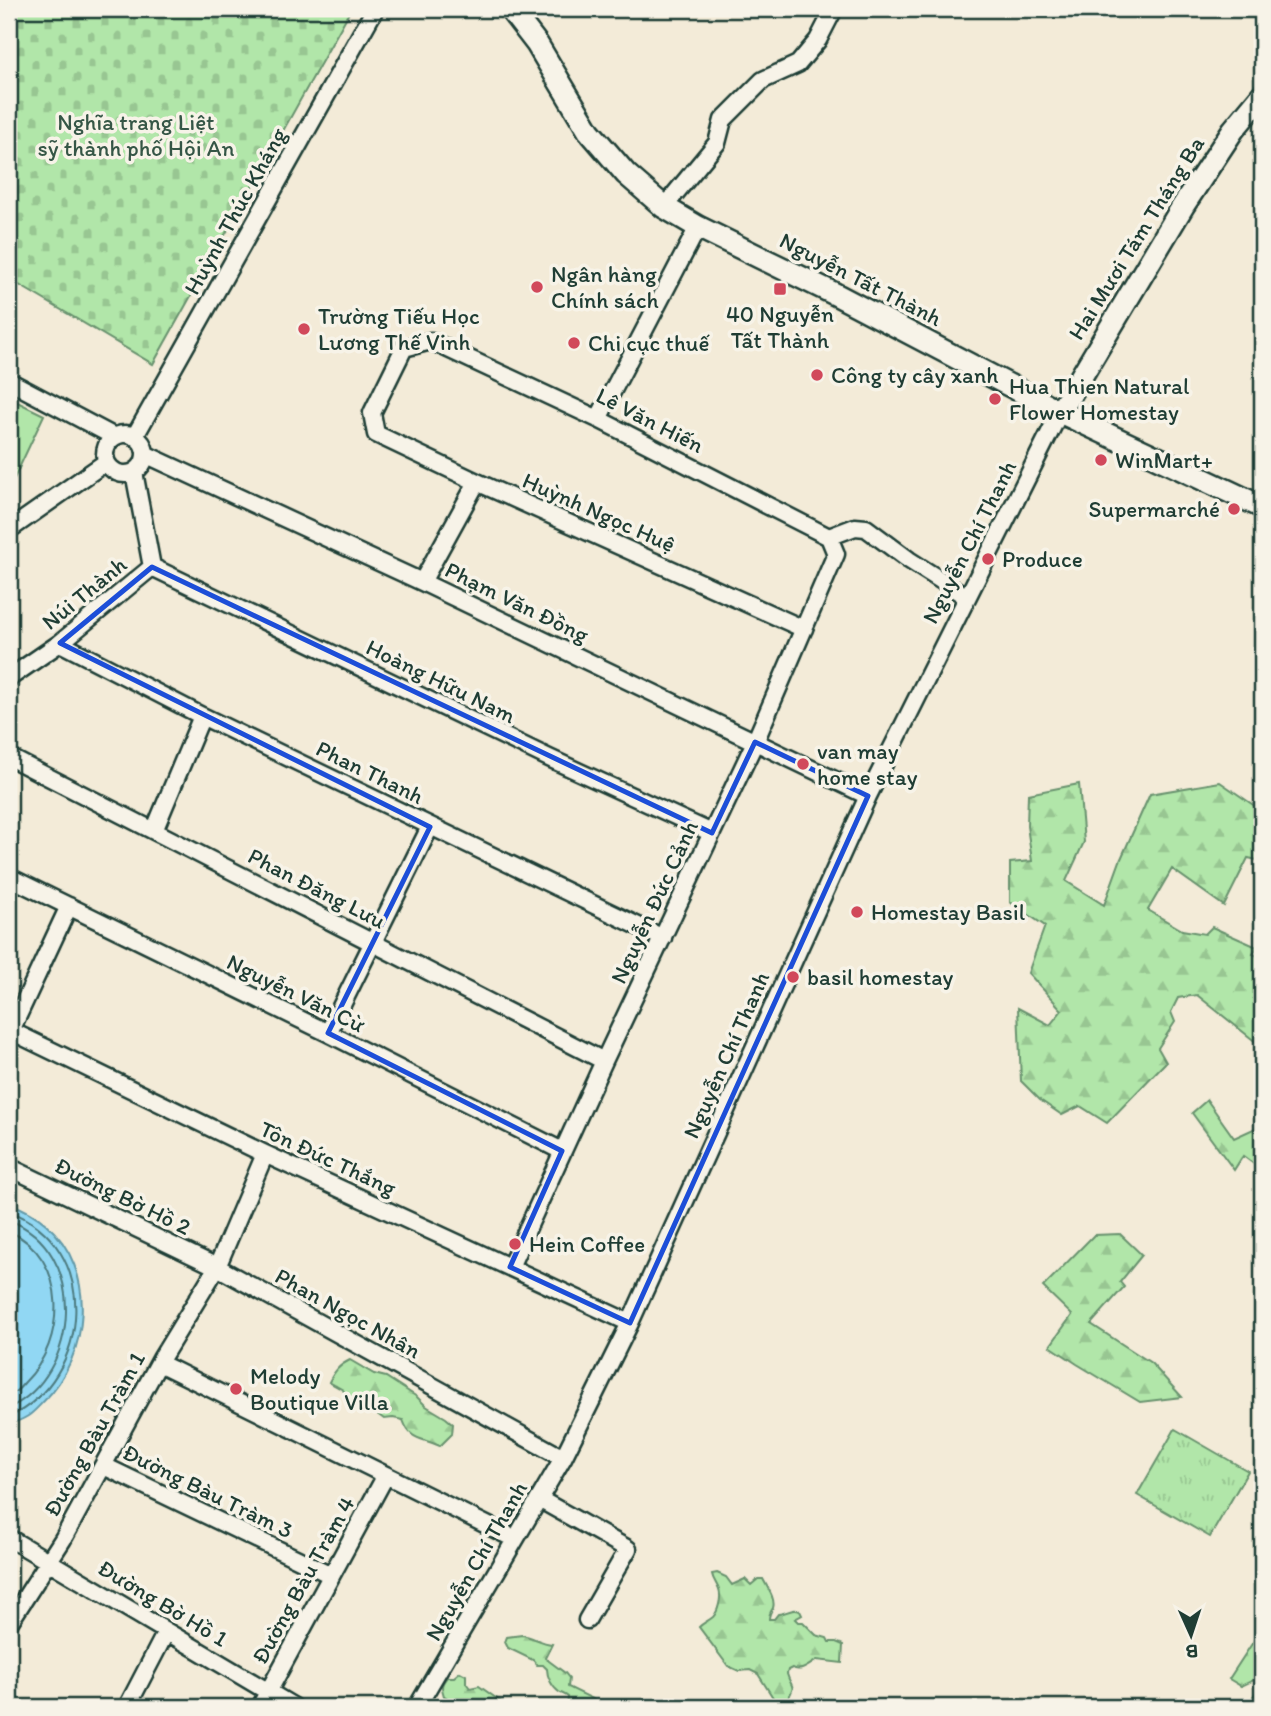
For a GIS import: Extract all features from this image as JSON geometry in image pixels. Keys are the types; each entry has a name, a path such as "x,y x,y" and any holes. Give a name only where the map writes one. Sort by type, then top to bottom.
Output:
{"main road":[{"name":"Nguyễn Tất Thành","path":"510,9 537,44 589,131 626,174 664,207 698,227 835,294 1060,412 1262,507"},
{"name":"Hai Mươi Tám Tháng Ba","path":"1060,412 1183,206 1233,130 1262,95"}],"street":[{"name":"Huỳnh Thúc Kháng","path":"135,436 375,9"},
{"path":"664,207 717,143 723,120 763,80 798,64 818,40 834,9"},
{"path":"598,419 698,227"},
{"name":"Lê Văn Hiến","path":"376,434 372,413 404,348 431,341 598,419 829,537"},
{"path":"9,381 113,436"},
{"name":"Nguyễn Chí Thanh","path":"417,1707 563,1458 630,1323 868,796 1060,412"},
{"path":"121,433 135,436 144,447 144,462 134,472 122,474 109,468 104,451 106,444 113,436 121,433"},
{"name":"Huỳnh Ngọc Huệ","path":"376,434 804,629"},
{"name":"Phạm Văn Đồng","path":"145,454 422,582 868,796"},
{"path":"9,530 106,462"},
{"path":"134,472 152,566"},
{"path":"422,582 477,482"},
{"path":"829,537 855,527 866,528 909,560 967,597"},
{"name":"Nguyễn Đức Cảnh","path":"510,1267 604,1060 755,742 836,554 829,537"},
{"name":"Núi Thành","path":"9,678 60,643 152,566"},
{"name":"Hoàng Hữu Nam","path":"152,566 549,758 712,833"},
{"name":"Phan Thanh","path":"60,643 202,716 663,938"},
{"path":"154,831 202,716"},
{"name":"Phan Đăng Lưu","path":"9,757 604,1060"},
{"path":"328,1034 430,827"},
{"name":"Nguyễn Văn Cừ","path":"9,877 562,1151"},
{"path":"9,1032 69,906"},
{"name":"Tôn Đức Thắng","path":"9,1032 630,1323"},
{"path":"217,1267 265,1154"},
{"name":"Đường Bờ Hồ 2","path":"9,1167 217,1267"},
{"name":"Đường Bàu Tràm 1","path":"9,1623 49,1561 159,1363 217,1267"},
{"name":"Phan Ngọc Nhân","path":"217,1267 563,1458"},
{"path":"159,1363 515,1539"},
{"name":"Đường Bàu Tràm 3","path":"104,1466 331,1575"},
{"name":"Đường Bàu Tràm 4","path":"260,1707 386,1475"},
{"path":"539,1499 628,1549 587,1620"},
{"name":"Đường Bờ Hồ 1","path":"9,1538 294,1707"},
{"path":"127,1707 166,1632"}],"highlighted area":[{"path":"152,567 712,833 755,742 868,796 630,1323 510,1267 562,1151 328,1033 430,827 60,643"}],"green space":[{"name":"Nghĩa trang Liệt sỹ thành phố Hội An","path":"9,9 351,9 153,364 9,279"},
{"path":"9,398 44,415 12,483 9,482"},
{"path":"1220,782 1262,811 1262,861 1248,858 1224,906 1172,869 1148,910 1182,930 1205,934 1212,927 1257,947 1253,954 1262,958 1262,1047 1197,995 1178,998 1171,1012 1175,1022 1158,1048 1166,1062 1107,1123 1080,1106 1062,1115 1040,1100 1021,1081 1018,1008 1050,1025 1062,1010 1028,973 1045,926 1010,902 1010,863 1032,861 1027,826 1028,794 1079,784 1084,842 1066,881 1104,905 1150,794"},
{"path":"1207,1100 1234,1138 1262,1125 1262,1170 1243,1156 1234,1170 1192,1113"},
{"path":"1120,1234 1142,1255 1120,1282 1124,1287 1091,1324 1151,1363 1182,1397 1140,1402 1050,1346 1072,1315 1043,1287 1094,1235"},
{"path":"350,1360 374,1374 386,1377 446,1418 453,1424 452,1434 440,1446 413,1436 403,1420 384,1419 350,1401 343,1390 329,1382 337,1369"},
{"path":"1175,1429 1248,1471 1210,1537 1137,1495"},
{"path":"712,1574 726,1577 732,1585 745,1579 751,1585 758,1579 763,1579 773,1601 769,1619 792,1610 800,1611 802,1615 795,1619 798,1622 803,1622 816,1635 827,1638 829,1642 843,1645 842,1663 817,1660 802,1669 788,1670 793,1688 788,1699 790,1707 779,1707 758,1674 728,1666 699,1627 713,1617 718,1608 720,1593"},
{"path":"522,1635 552,1644 545,1658 569,1678 568,1687 593,1699 601,1707 567,1707 568,1697 554,1687 543,1665 537,1665 533,1660 508,1648 505,1642 507,1637"},
{"path":"1255,1639 1262,1643 1262,1707 1249,1703 1260,1686 1256,1679 1241,1686 1229,1679"},
{"path":"460,1672 466,1675 466,1683 470,1688 479,1686 503,1703 518,1707 457,1706 444,1696 442,1686 447,1677 454,1677"}],"water":[{"path":"9,1203 42,1220 63,1243 74,1265 82,1312 79,1337 59,1382 32,1413 9,1425"}],"place":[{"name":"Ngân hàng Chính sách","path":"537,287"},
{"name":"40 Nguyễn Tất Thành","path":"780,289"},
{"name":"Trường Tiếu Học Lương Thế Vinh","path":"304,329"},
{"name":"Chi cục thuế","path":"574,343"},
{"name":"Công ty cây xanh","path":"817,375"},
{"name":"Hua Thien Natural Flower Homestay","path":"995,399"},
{"name":"WinMart+","path":"1101,460"},
{"name":"Supermarché","path":"1234,509"},
{"name":"Produce","path":"988,559"},
{"name":"van may home stay","path":"803,764"},
{"name":"Homestay Basil","path":"857,912"},
{"name":"basil homestay","path":"793,977"},
{"name":"Hein Coffee","path":"515,1244"},
{"name":"Melody Boutique Villa","path":"236,1389"}]}
